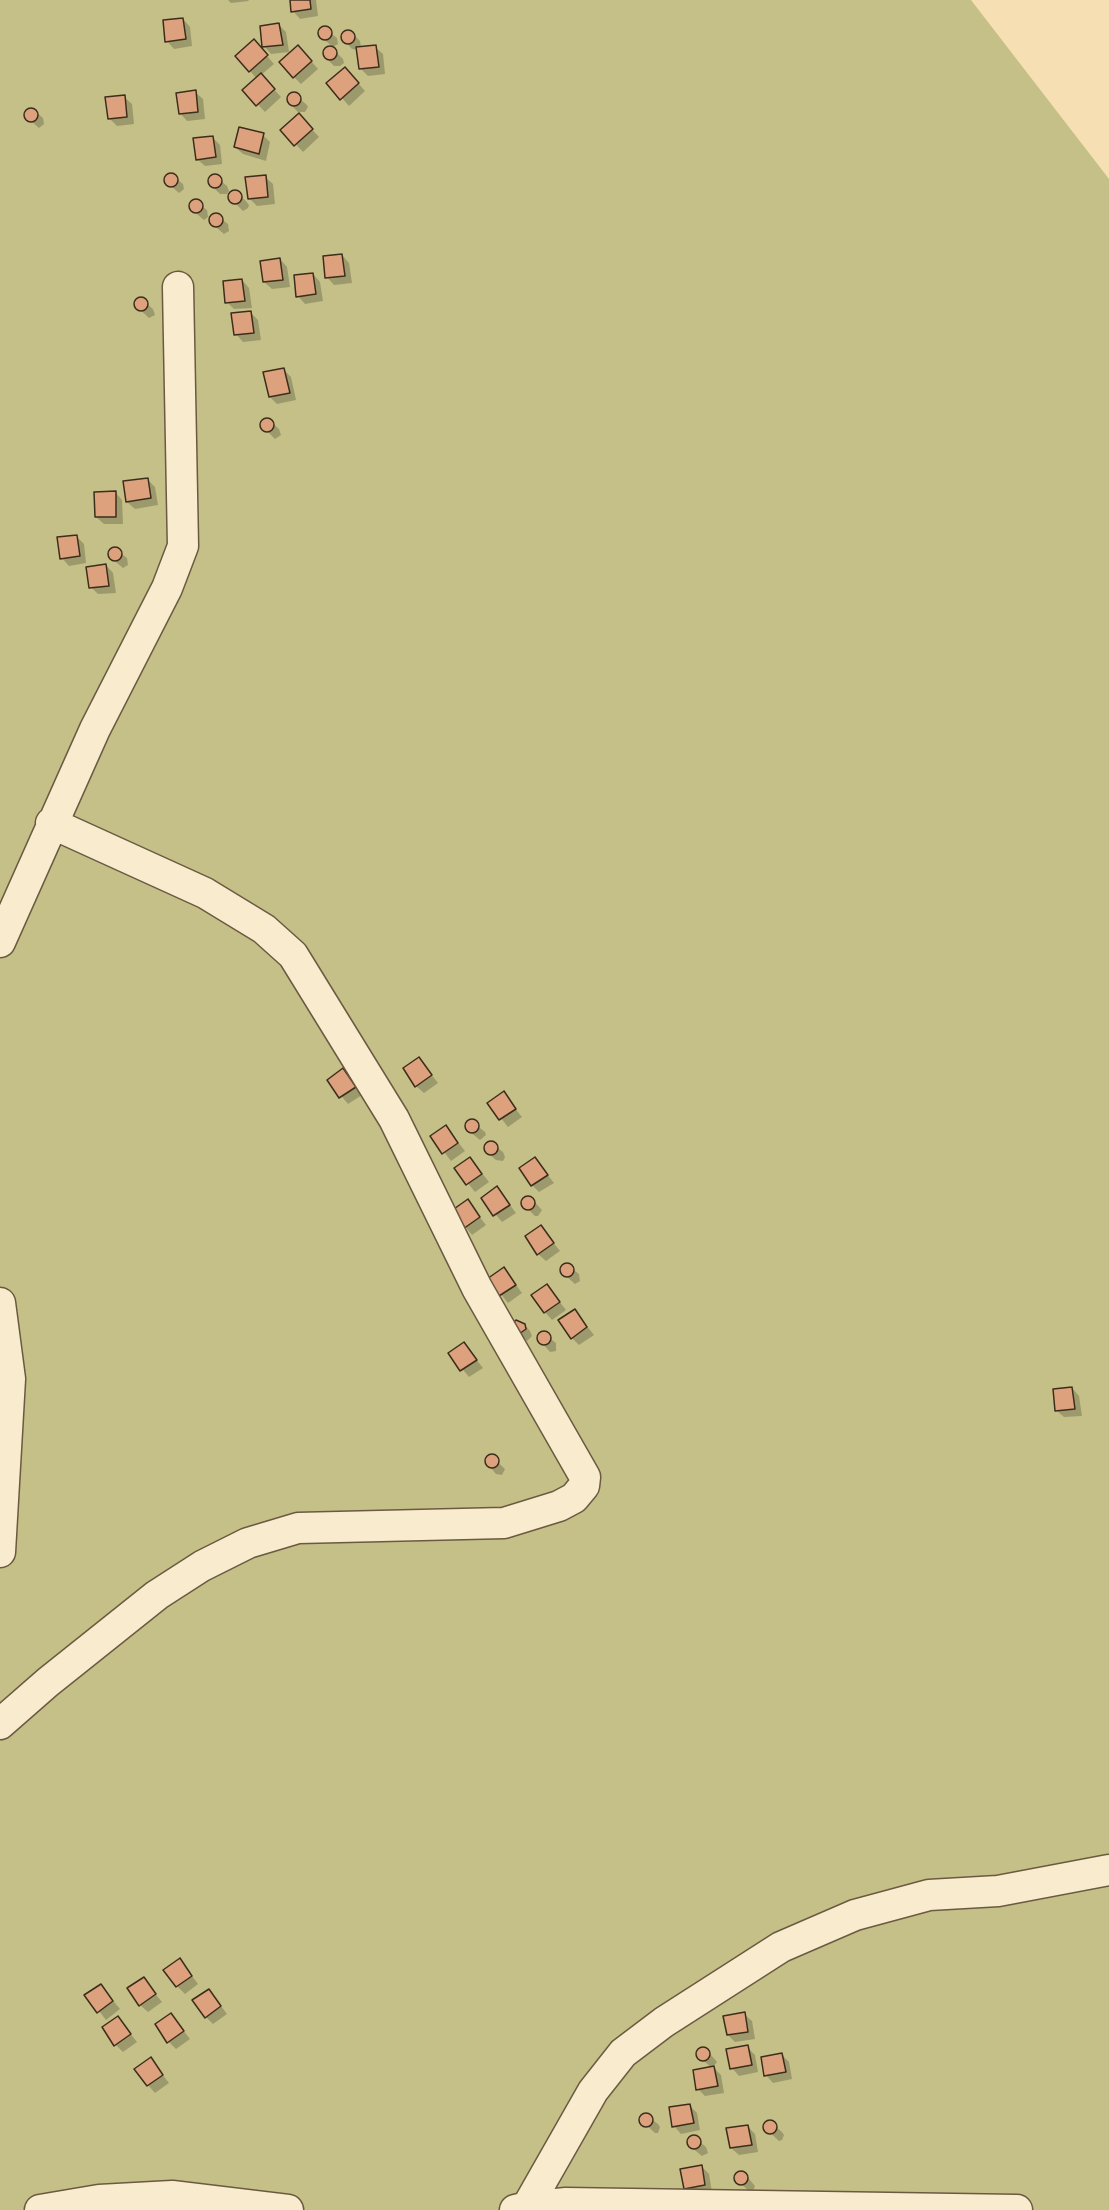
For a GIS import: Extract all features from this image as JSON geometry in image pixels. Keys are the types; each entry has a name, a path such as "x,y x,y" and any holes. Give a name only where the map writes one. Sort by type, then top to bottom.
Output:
{"street":[{"path":"0,942 51,823 95,729 167,588 183,546 178,287"},
{"path":"0,1724 48,1682 157,1596 202,1566 248,1543 298,1528 504,1523 559,1506 574,1498 584,1486 585,1477 477,1288 394,1119 293,955 264,929 205,893 51,823"},
{"path":"0,1303 10,1379 0,1552"},
{"path":"521,2208 592,2091 623,2053 664,2022 781,1947 855,1915 929,1895 998,1891 1109,1870"},
{"path":"40,2210 99,2200 172,2196 288,2210"},
{"path":"521,2208 566,2203 1017,2210"}],"shaded area":[{"path":"0,0 971,0 1109,179 1109,2210 0,2210"}],"building":[{"path":"290,0 310,0 311,9 291,12"},
{"path":"183,18 186,39 165,42 163,20"},
{"path":"279,23 283,45 262,47 260,26"},
{"path":"325,26 330,28 332,33 330,38 325,40 320,38 318,33 320,28"},
{"path":"348,30 353,32 355,37 353,42 348,44 343,42 341,37 343,32"},
{"path":"254,39 268,55 249,72 235,56"},
{"path":"298,45 312,61 293,78 279,62"},
{"path":"376,45 379,67 359,69 356,47"},
{"path":"330,46 335,48 337,53 335,58 330,60 325,58 323,53 325,48"},
{"path":"345,67 359,83 340,100 326,83"},
{"path":"261,73 275,89 256,106 242,90"},
{"path":"196,90 198,112 179,114 176,93"},
{"path":"294,92 299,94 301,99 299,104 294,106 289,104 287,99 289,94"},
{"path":"125,95 127,117 108,119 105,97"},
{"path":"31,108 36,110 38,115 36,120 31,122 26,120 24,115 26,110"},
{"path":"299,113 313,129 294,146 280,130"},
{"path":"239,127 264,133 259,154 234,147"},
{"path":"213,136 216,157 196,160 193,138"},
{"path":"171,173 176,175 178,180 176,185 171,187 166,185 164,180 166,175"},
{"path":"215,174 220,176 222,181 220,186 215,188 210,186 208,181 210,176"},
{"path":"266,175 268,197 248,199 245,177"},
{"path":"235,190 240,192 242,197 240,202 235,204 230,202 228,197 230,192"},
{"path":"196,199 201,201 203,206 201,211 196,213 191,211 189,206 191,201"},
{"path":"216,213 221,215 223,220 221,225 216,227 211,225 209,220 211,215"},
{"path":"342,254 345,276 325,278 323,256"},
{"path":"280,258 283,280 263,282 260,261"},
{"path":"313,273 316,294 296,297 294,275"},
{"path":"242,279 245,301 225,303 223,281"},
{"path":"141,297 146,299 148,304 146,309 141,311 136,309 134,304 136,299"},
{"path":"251,311 254,333 234,335 231,313"},
{"path":"284,368 290,393 269,397 263,372"},
{"path":"267,418 272,420 274,425 272,430 267,432 262,430 260,425 262,420"},
{"path":"148,478 151,498 126,502 123,481"},
{"path":"116,491 116,517 95,517 94,492"},
{"path":"77,535 80,556 60,559 57,537"},
{"path":"115,547 120,549 122,554 120,559 115,561 110,559 108,554 110,549"},
{"path":"106,564 109,586 89,588 86,567"},
{"path":"419,1057 432,1075 415,1087 403,1068"},
{"path":"343,1068 356,1087 339,1098 327,1080"},
{"path":"504,1091 516,1109 499,1120 487,1103"},
{"path":"472,1119 477,1121 479,1126 477,1131 472,1133 467,1131 465,1126 467,1121"},
{"path":"446,1125 458,1143 442,1154 430,1136"},
{"path":"491,1141 496,1143 498,1148 496,1153 491,1155 486,1153 484,1148 486,1143"},
{"path":"470,1157 482,1174 466,1185 454,1168"},
{"path":"535,1157 548,1175 531,1186 519,1168"},
{"path":"497,1186 510,1205 493,1216 481,1198"},
{"path":"528,1196 533,1198 535,1203 533,1208 528,1210 523,1208 521,1203 523,1198"},
{"path":"468,1199 480,1217 463,1229 451,1211"},
{"path":"541,1225 554,1243 537,1255 525,1236"},
{"path":"567,1263 572,1265 574,1270 572,1275 567,1277 562,1275 560,1270 562,1265"},
{"path":"504,1267 516,1285 499,1296 487,1279"},
{"path":"547,1284 560,1302 544,1313 531,1295"},
{"path":"575,1309 587,1327 571,1339 558,1320"},
{"path":"516,1320 525,1324 526,1329 519,1334 512,1324"},
{"path":"544,1331 549,1333 551,1338 549,1343 544,1345 539,1343 537,1338 539,1333"},
{"path":"464,1342 477,1360 460,1371 448,1353"},
{"path":"1072,1387 1075,1409 1055,1411 1053,1389"},
{"path":"492,1454 497,1456 499,1461 497,1466 492,1468 487,1466 485,1461 487,1456"},
{"path":"180,1958 192,1976 176,1987 163,1970"},
{"path":"144,1977 156,1994 139,2006 127,1988"},
{"path":"101,1984 113,2001 97,2013 84,1995"},
{"path":"209,1989 221,2006 205,2018 192,2000"},
{"path":"745,2012 748,2032 727,2035 723,2016"},
{"path":"171,2013 184,2031 167,2043 155,2024"},
{"path":"118,2016 131,2034 114,2046 102,2027"},
{"path":"748,2045 752,2065 730,2069 726,2049"},
{"path":"703,2047 708,2049 710,2054 708,2059 703,2061 698,2059 696,2054 698,2049"},
{"path":"782,2053 786,2072 764,2076 761,2057"},
{"path":"151,2057 163,2075 147,2086 134,2069"},
{"path":"714,2066 718,2086 696,2090 693,2070"},
{"path":"690,2104 694,2123 672,2127 669,2107"},
{"path":"646,2113 651,2115 653,2120 651,2125 646,2127 641,2125 639,2120 641,2115"},
{"path":"770,2120 775,2122 777,2127 775,2132 770,2134 765,2132 763,2127 765,2122"},
{"path":"748,2125 752,2145 730,2148 726,2128"},
{"path":"694,2135 699,2137 701,2142 699,2147 694,2149 689,2147 687,2142 689,2137"},
{"path":"702,2165 705,2185 684,2189 680,2169"},
{"path":"741,2171 746,2173 748,2178 746,2183 741,2185 736,2183 734,2178 736,2173"}]}
